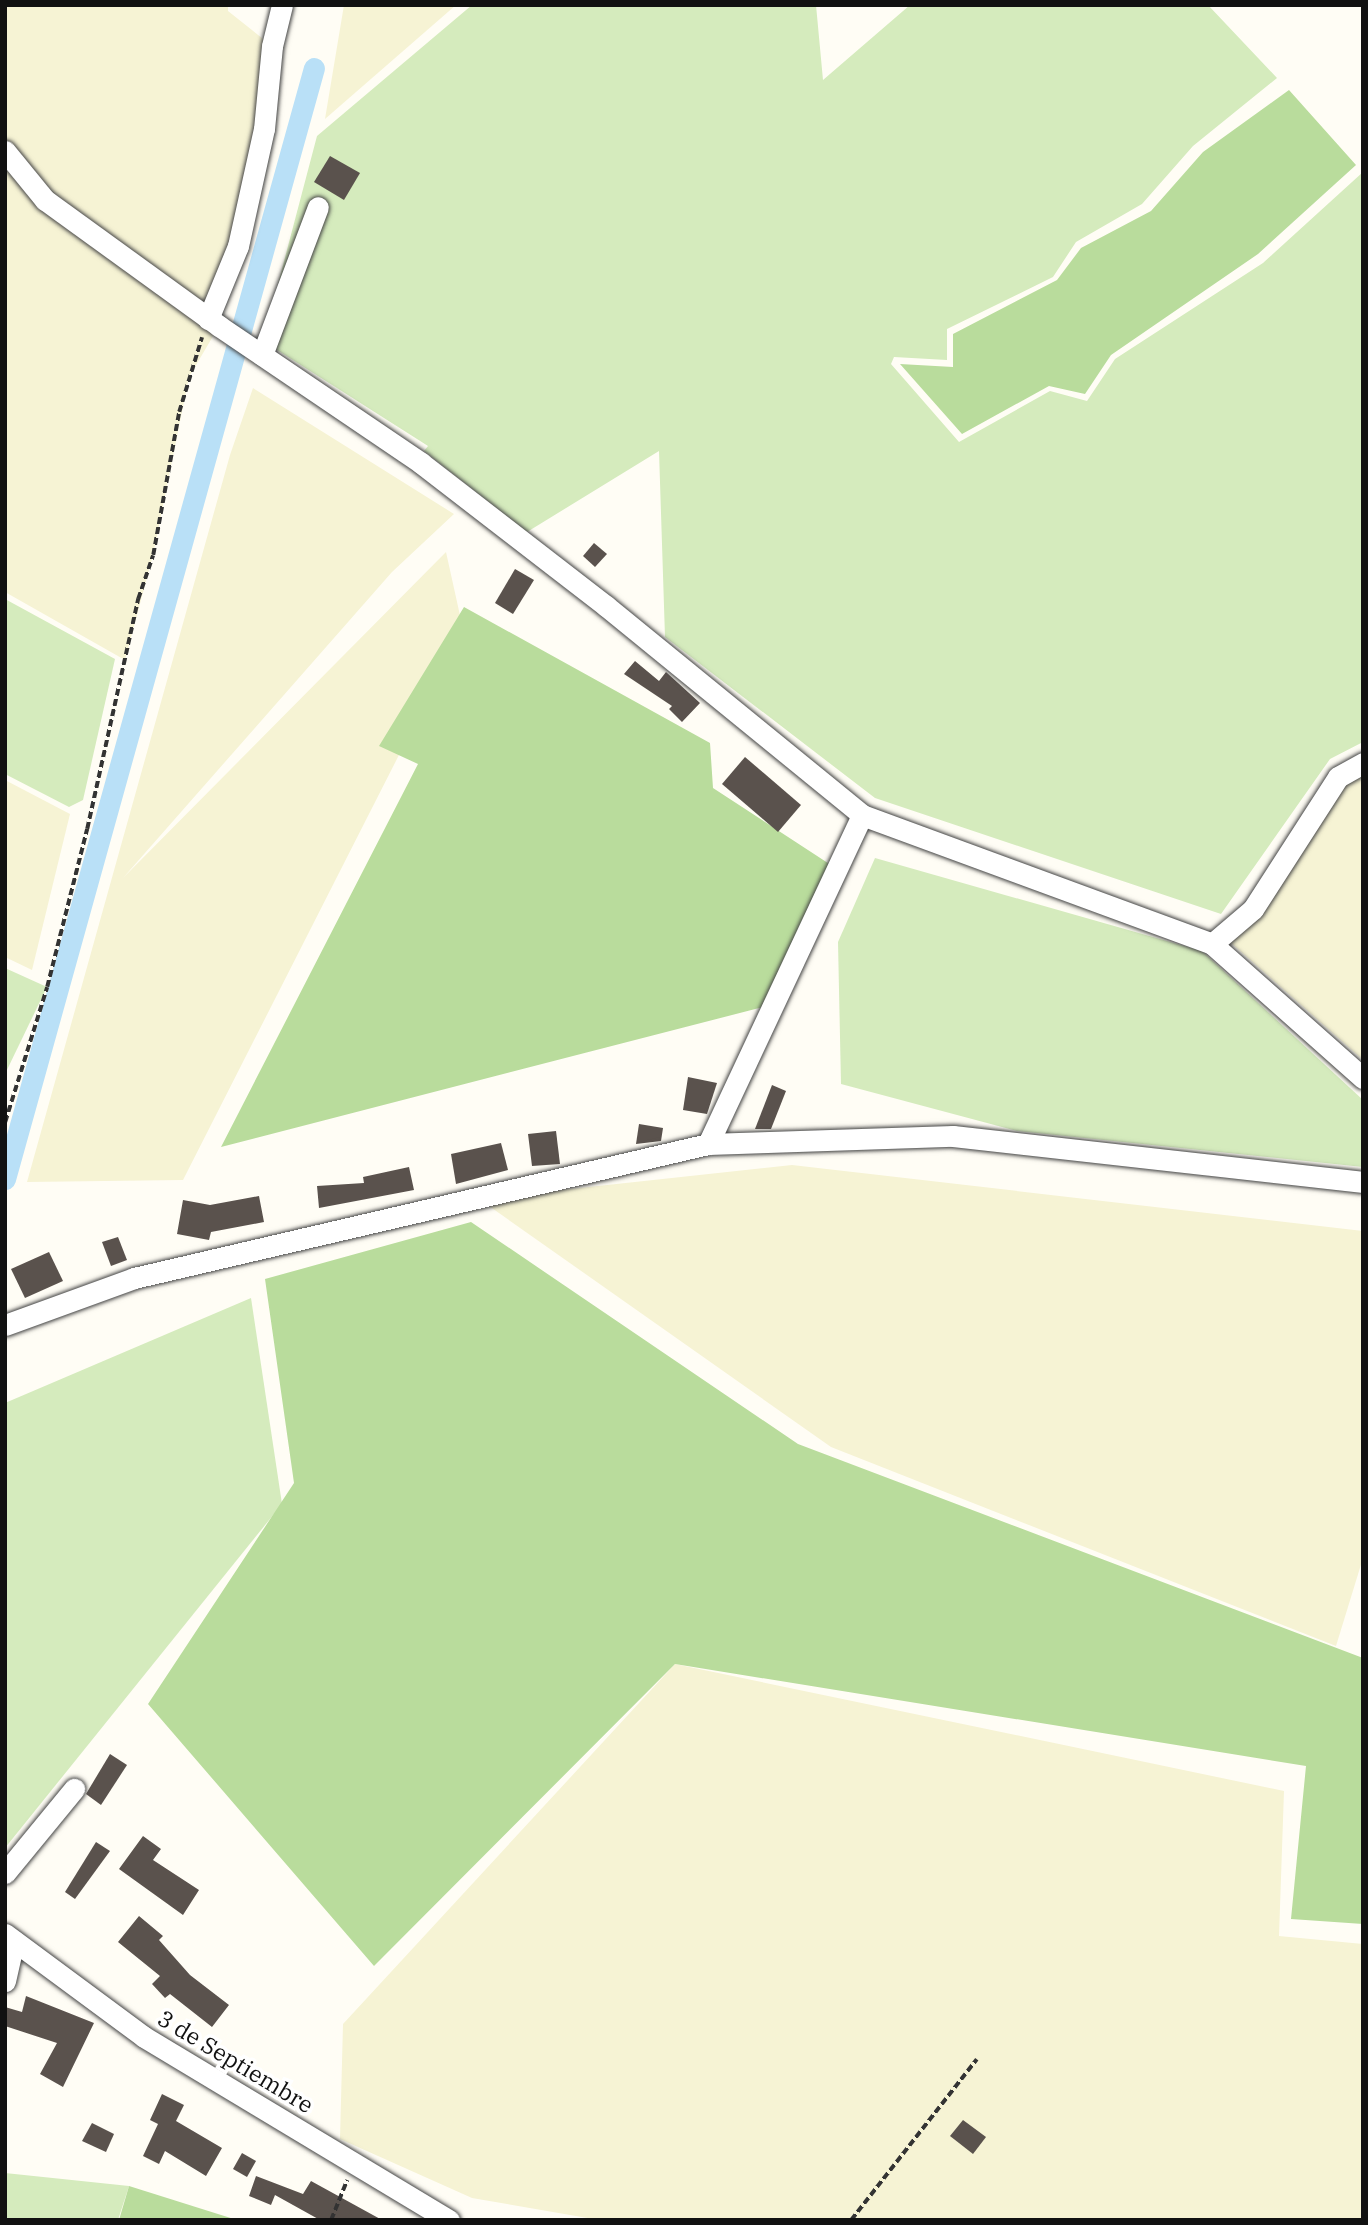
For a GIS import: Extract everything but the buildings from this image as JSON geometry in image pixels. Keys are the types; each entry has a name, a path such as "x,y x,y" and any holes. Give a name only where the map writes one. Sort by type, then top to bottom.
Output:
{"street":[{"path":"214,323 239,246 264,129 272,46 282,5"},
{"path":"5,151 45,200 214,323 432,472 862,815 1212,944 1363,1078"},
{"path":"256,351 318,207"},
{"path":"1212,944 1252,909 1338,777 1363,763"},
{"path":"708,1144 862,815"},
{"path":"5,1325 134,1278 708,1144 953,1136 1363,1182"},
{"path":"5,1873 74,1789"},
{"path":"5,1981 10,1938"},
{"name":"3 de Septiembre","path":"10,1938 144,2037 449,2220"}],"path":[{"path":"5,1122 47,987 88,829 138,599 153,555 179,412 214,323"},
{"path":"851,2220 977,2059"},
{"path":"331,2220 355,2162"}],"shaded area":[{"path":"5,5 228,5 228,11 272,46 219,326 189,377 153,555 125,660 5,592"},
{"path":"344,5 456,5 325,119"},
{"path":"253,388 454,514 392,572 123,878 446,552 463,629 183,1180 27,1182 230,455"},
{"path":"1363,773 1363,1060 1231,943 1261,914 1344,784"},
{"path":"5,780 70,814 32,970 5,957"},
{"path":"792,1165 1363,1231 1363,1558 1336,1646 831,1447 479,1199"},
{"path":"675,1664 1284,1791 1279,1936 1363,1944 1363,2220 599,2220 472,2198 340,2139 343,2024"}],"green space":[{"path":"472,5 816,5 823,80 910,5 1208,5 1277,78 1193,146 1142,204 1076,242 1053,277 947,329 947,360 894,357 891,364 959,442 1050,391 1087,401 1115,359 1263,263 1363,172 1363,742 1330,759 1221,914 875,798 665,637 659,451 527,532 424,451 428,446 263,341 317,136"},
{"path":"1289,90 1356,165 1258,254 1111,355 1085,394 1049,386 962,434 900,364 953,367 953,334 1057,280 1081,248 1151,211 1203,152"},
{"path":"5,599 115,659 83,800 69,807 5,774"},
{"path":"464,607 710,743 713,788 834,867 763,1007 221,1147 418,764 379,746"},
{"path":"875,858 1202,951 1363,1100 1363,1167 1017,1131 841,1084 838,942"},
{"path":"5,968 47,987 5,1074"},
{"path":"471,1222 798,1444 1363,1658 1363,1924 1291,1919 1306,1766 675,1664 374,1966 148,1704 294,1483 265,1279"},
{"path":"251,1298 282,1504 5,1848 5,1403"},
{"path":"5,2173 129,2186 118,2220 5,2220"},
{"path":"129,2186 237,2220 119,2220"}],"waterway":[{"path":"5,1179 314,68"}]}
